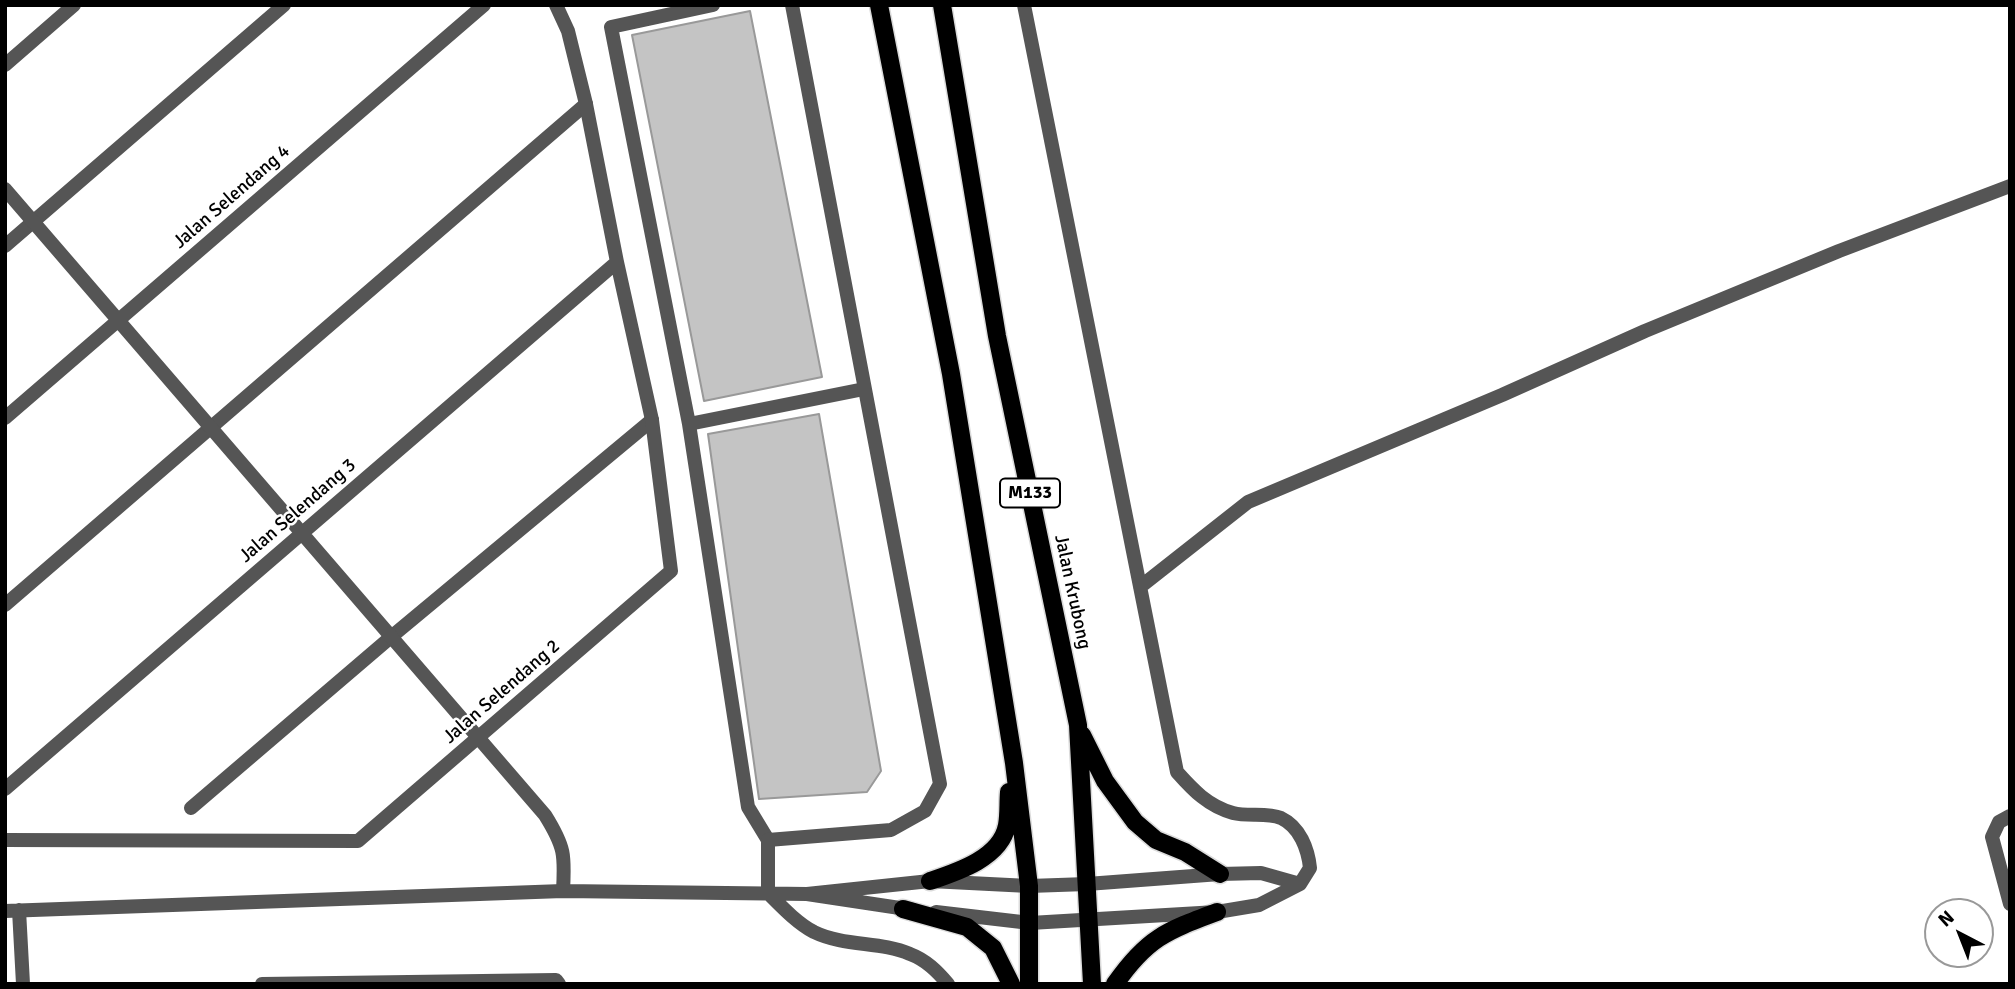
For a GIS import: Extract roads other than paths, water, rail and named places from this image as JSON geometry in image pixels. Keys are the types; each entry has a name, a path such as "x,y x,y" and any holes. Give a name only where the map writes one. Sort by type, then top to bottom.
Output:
{"main road":[{"name":"M133","path":"880,5 951,374 1014,763 1029,886 1029,984"},
{"name":"Jalan Krubong","path":"943,5 997,336 1078,725 1092,984"},
{"path":"1078,725 1105,781 1135,822 1156,840 1185,852 1220,874"},
{"path":"930,881 971,867 993,849 1007,828 1014,763"},
{"path":"903,909 967,927 993,948 1011,984"},
{"path":"1115,984 1149,943 1175,928 1217,912"}],"street":[{"path":"5,65 74,5"},
{"path":"5,246 284,5"},
{"name":"Jalan Selendang 4","path":"5,418 484,5"},
{"path":"191,808 652,420 586,104 568,32 556,5"},
{"path":"713,5 611,27 689,424 748,807 768,840 768,893 814,932 842,942 909,953 934,967 948,984"},
{"path":"768,840 891,830 925,811 940,783 792,5"},
{"path":"23,984 12,911 563,891 768,893 807,894 903,909 1030,923 1217,912 1259,905 1300,884 1310,868 1308,851 1297,831 1281,818 1233,813 1199,797 1177,772 1024,5"},
{"path":"5,605 586,104"},
{"path":"1140,587 1248,502 1657,326 1839,251 2010,186"},
{"path":"5,189 545,815 565,854 563,891"},
{"name":"Jalan Selendang 3","path":"5,789 617,262"},
{"path":"689,424 864,388"},
{"name":"Jalan Selendang 2","path":"5,840 358,841 671,571 652,420"},
{"path":"2010,816 1999,822 1992,837 2010,904"},
{"path":"807,894 930,881 1029,886 1261,873 1300,884"},
{"path":"262,984 556,980 559,984"}]}
